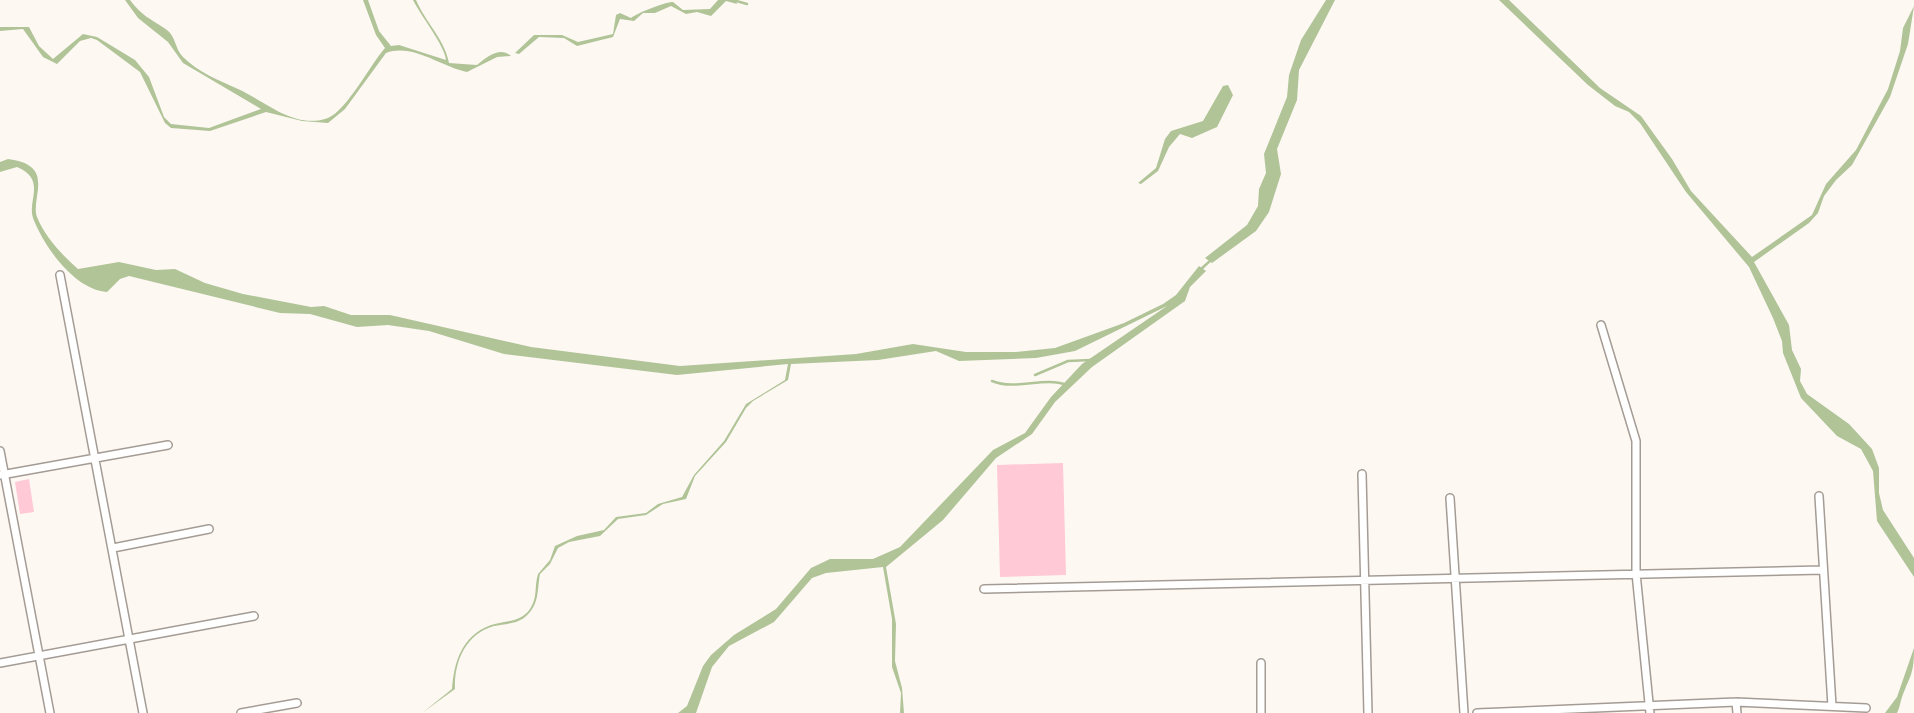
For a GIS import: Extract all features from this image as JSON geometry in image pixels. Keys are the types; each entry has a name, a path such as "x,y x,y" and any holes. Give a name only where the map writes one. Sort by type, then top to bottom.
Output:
{"street":[{"path":"60,275 97,458 143,713"},
{"path":"1601,325 1636,441 1636,573 1649,709"},
{"path":"2,475 168,445"},
{"path":"0,451 2,475 41,656 50,713"},
{"path":"1362,474 1368,713"},
{"path":"1819,496 1832,706"},
{"path":"1450,498 1464,713"},
{"path":"113,548 209,529"},
{"path":"984,589 1456,576 1823,570"},
{"path":"0,663 254,616"},
{"path":"1261,663 1261,713"},
{"path":"1736,702 1737,713"},
{"path":"1477,713 1649,709 1736,702 1866,708"},
{"path":"241,713 297,703"}],"shaded area":[{"path":"125,0 130,0 143,14 167,30 180,54 189,63 281,113 304,120 328,118 343,106 385,48 376,35 363,0 368,0 379,31 391,46 399,45 446,60 437,39 413,0 416,0 444,47 449,63 477,65 498,52 511,56 497,57 467,72 417,53 386,53 345,109 328,123 302,121 266,112 210,131 171,128 165,123 140,72 97,40 91,38 80,41 57,64 43,57 23,29 0,31 0,27 29,27 39,46 53,59 83,34 97,37 135,60 149,77 164,117 171,124 209,128 261,109 183,63 168,42 138,18"},
{"path":"718,0 736,0 737,4 726,1 711,16 697,12 686,14 671,6 655,13 643,13 634,21 620,19 613,37 577,46 564,38 539,37 519,54 515,53 534,35 562,35 578,42 613,34 616,15 620,13 631,18 651,8 673,2 683,10 710,9"},
{"path":"1326,0 1335,0 1299,70 1297,100 1277,149 1281,174 1269,212 1256,231 1212,263 1205,258 1247,225 1258,206 1259,189 1266,173 1264,154 1287,97 1289,75 1301,40"},
{"path":"1499,0 1509,0 1600,88 1641,116 1691,191 1752,257 1812,215 1826,184 1856,150 1888,89 1900,51 1903,28 1914,6 1908,44 1890,97 1852,165 1824,196 1818,213 1809,223 1754,262 1789,325 1792,350 1801,369 1800,381 1807,394 1849,424 1872,449 1879,468 1879,493 1883,510 1914,558 1914,577 1877,521 1873,471 1861,449 1837,436 1801,398 1783,353 1782,341 1773,318 1749,267 1686,192 1640,123 1629,112 1615,106 1588,85"},
{"path":"1228,85 1233,95 1217,127 1192,138 1180,134 1169,147 1158,171 1141,184 1138,183 1156,168 1165,139 1171,131 1203,121 1223,86"},
{"path":"8,159 23,162 37,175 37,217 54,245 78,269 119,262 156,270 175,269 205,283 243,294 311,307 324,306 351,315 390,315 531,347 680,366 856,354 913,344 966,352 1015,352 1055,348 1124,323 1163,304 1176,295 1199,266 1206,271 1190,287 1185,301 1092,367 1055,402 1032,434 996,458 943,520 886,567 896,624 895,661 902,688 904,713 900,713 901,693 892,667 892,619 883,567 826,573 812,578 774,622 729,646 712,667 696,713 678,713 687,706 703,666 711,655 734,635 776,609 811,568 830,559 873,559 900,547 993,450 1025,433 1051,397 1082,364 1167,306 1075,351 1036,358 959,361 936,351 878,360 791,364 788,380 746,408 726,442 695,476 686,499 663,504 646,515 618,519 600,536 569,542 558,548 550,564 540,574 537,597 530,612 518,621 494,626 476,636 459,660 455,689 422,713 452,689 457,660 466,643 473,636 491,625 517,619 530,609 538,574 550,560 555,546 577,536 604,530 616,517 646,513 658,504 682,497 694,475 724,441 746,404 785,380 788,364 677,375 504,354 429,331 388,325 357,327 310,314 280,313 129,276 120,279 107,292 95,289 72,275 53,254 33,218 34,184 31,178 17,167 0,172 0,162"},
{"path":"1063,463 1066,575 1000,577 997,465"},
{"path":"29,479 34,512 20,514 15,482"},
{"path":"1914,648 1912,670 1898,711 1885,713 1897,697"}],"waterway":[{"path":"733,0 747,4"},
{"path":"1200,270 1211,260"},
{"path":"1035,375 1068,361 1091,360"},
{"path":"992,381 1011,385 1049,382 1067,385"}]}
